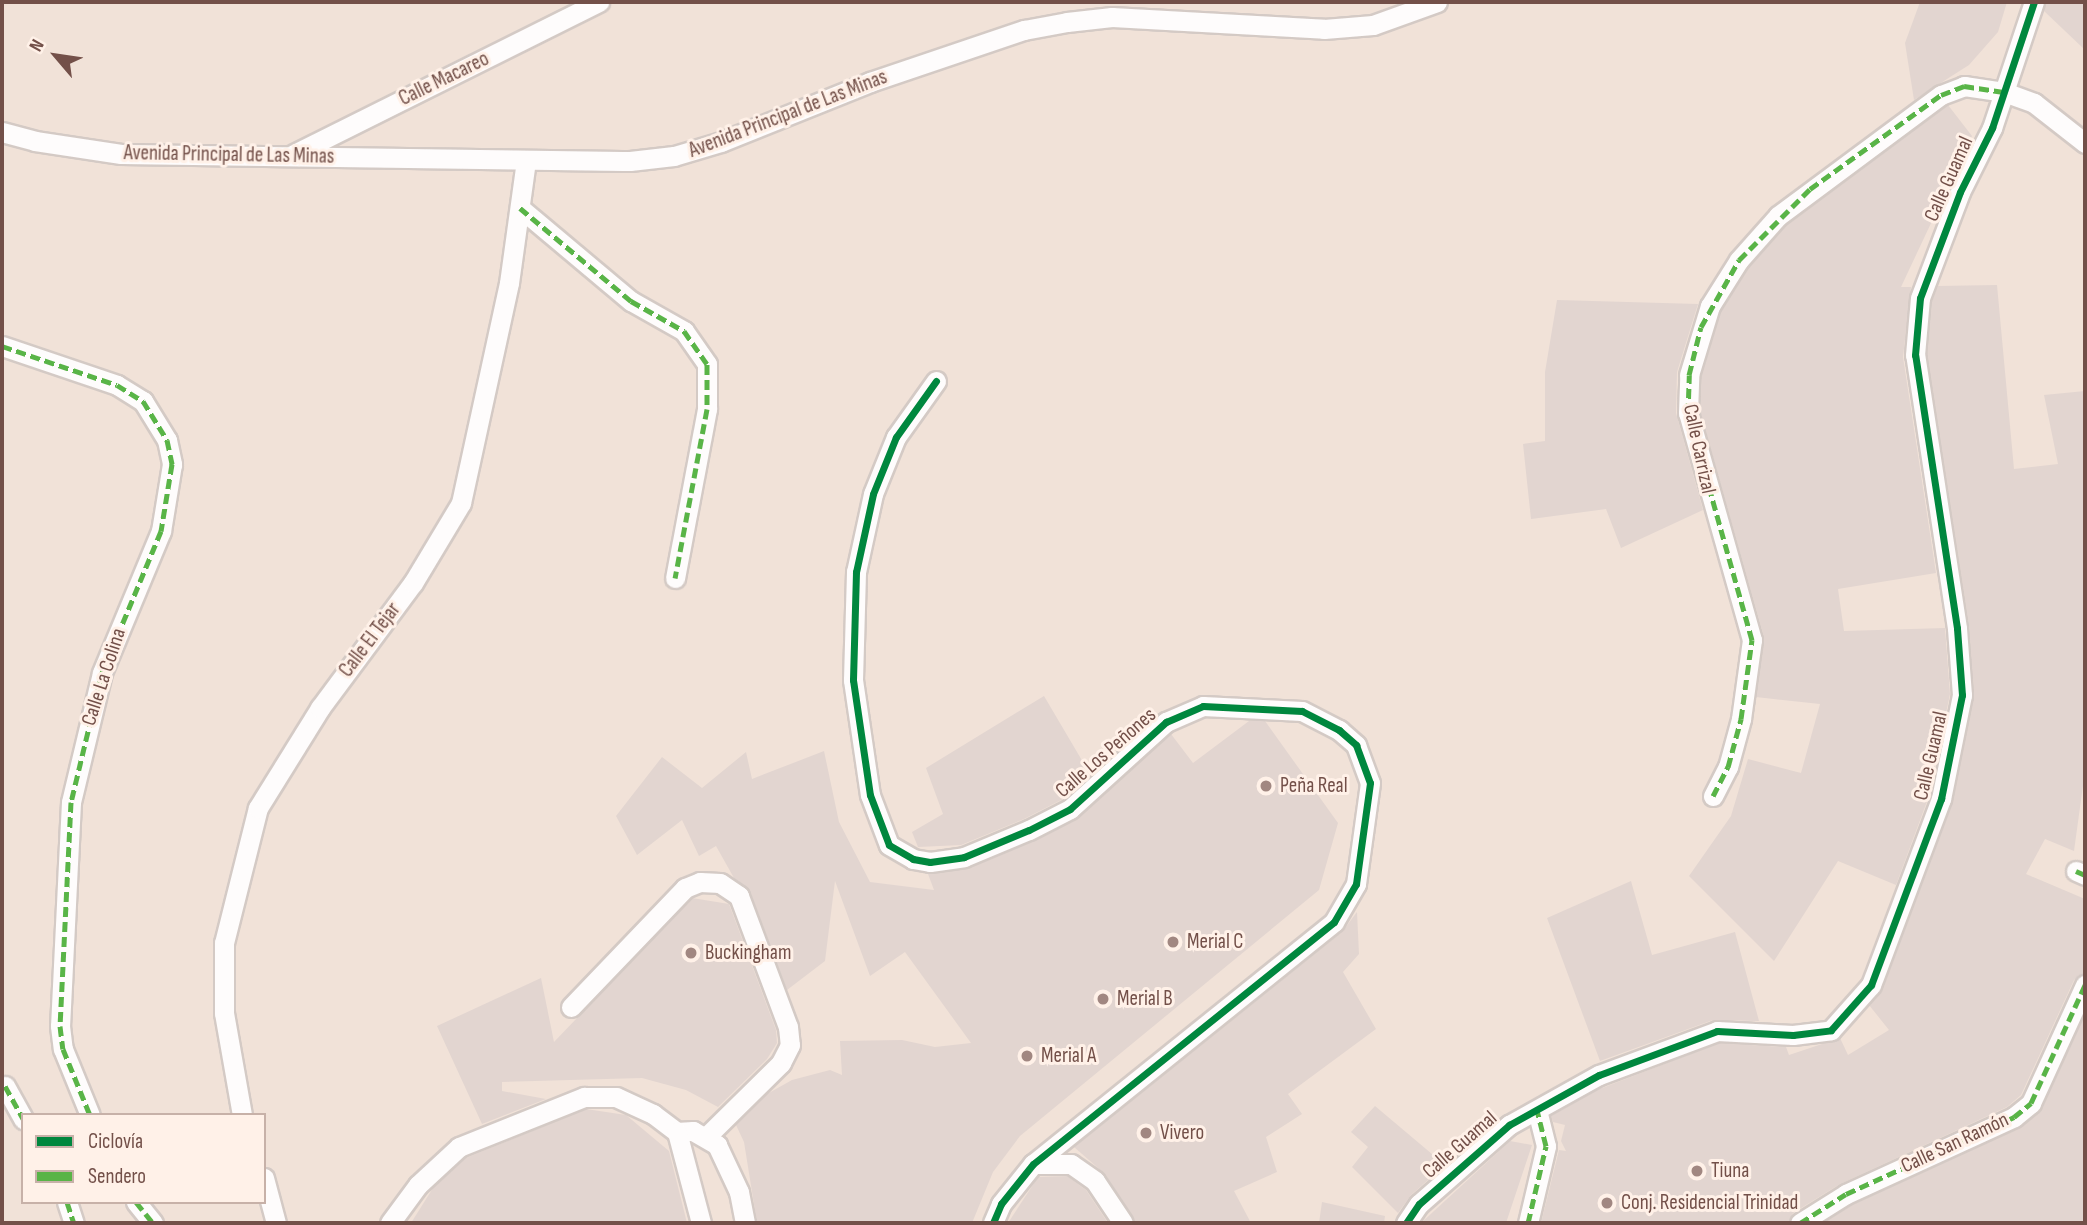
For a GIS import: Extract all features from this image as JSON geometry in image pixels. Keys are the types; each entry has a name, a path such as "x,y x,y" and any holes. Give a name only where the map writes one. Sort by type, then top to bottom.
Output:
{"street":[{"name":"Calle Macareo","path":"290,156 599,2"},
{"name":"Avenida Principal de Las Minas","path":"2,132 35,141 121,154 592,163 674,156 780,120 870,82 1024,30 1112,17 1223,27 1324,29 1373,25 1437,2"},
{"name":"Calle Guamal","path":"1406,1223 1419,1204 1509,1125 1599,1075 1717,1031 1793,1035 1831,1030 1871,985 1941,799 1962,695 1957,628 1915,355 1918,312 1931,266 2004,92 2034,2"},
{"name":"Calle Carrizal","path":"1713,796 1728,767 1741,719 1752,640 1688,413 1689,375 1710,306 1739,260 1810,188 1941,95 1964,86 2004,92 2034,103 2085,143"},
{"name":"Calle El Tejar","path":"242,1113 224,1013 225,943 258,808 320,708 413,583 461,503 509,283 526,160"},
{"path":"520,208 631,301 684,331 707,364 707,409 675,578"},
{"name":"Calle La Colina","path":"2,346 117,385 143,401 167,440 172,464 160,531 102,673 71,802 60,1026 63,1049 89,1113"},
{"name":"Calle Los Peñones","path":"936,381 909,414 884,466 862,535 855,584 853,680 858,727 870,795 889,845 913,859 930,862 964,857 1029,830 1070,809 1166,722 1203,706 1302,711 1339,730 1356,745 1370,783 1356,884 1334,922 1033,1164 1001,1204 993,1223"},
{"path":"571,1007 685,888 700,882 720,883 738,896 788,1027 790,1045 781,1063 708,1136"},
{"name":"Calle San Ramón","path":"1800,1223 1846,1194 2014,1117 2031,1103 2085,985"},
{"path":"5,1086 21,1115"},
{"path":"390,1223 418,1185 459,1147 584,1097 616,1097 653,1114 677,1132 708,1136 728,1165 745,1223"},
{"path":"1528,1223 1546,1146 1536,1111"},
{"path":"677,1132 701,1223"},
{"path":"1033,1164 1071,1164 1095,1181 1123,1223"},
{"path":"266,1186 276,1223"},
{"path":"68,1204 74,1223"},
{"path":"138,1204 153,1223"}],"shaded area":[{"path":"2,2 2085,2 2085,1223 2,1223"}],"building":[{"path":"1920,2 2007,2 1998,32 1969,65 1914,100 1905,43"},
{"path":"2046,2 2085,2 2085,50 2044,11"},
{"path":"1948,105 1972,136 1901,287 1911,287 1903,357 1936,573 1838,589 1844,631 1945,628 1950,694 1929,796 1896,885 1838,861 1774,961 1689,876 1731,816 1748,759 1801,773 1820,704 1756,697 1764,637 1700,411 1701,377 1721,311 1749,267 1786,225"},
{"path":"1997,285 2014,469 2058,464 2044,395 2085,391 2085,771 2074,851 2045,839 2026,874 2085,899 2085,973 2074,980 2021,1095 2007,1107 1840,1184 1793,1213 1788,1223 1541,1223 1559,1150 1566,1151 1561,1141 1565,1125 1553,1122 1551,1116 1597,1090 1719,1043 1786,1047 1789,1055 1840,1038 1848,1055 1889,1030 1869,1005 1882,989 1952,803 1974,694 1969,626 1927,355 1932,301 1938,286"},
{"path":"1557,300 1698,304 1677,372 1676,413 1703,510 1621,548 1606,509 1531,519 1523,444 1545,441 1545,372"},
{"path":"1044,696 1090,774 1063,799 1024,819 961,845 918,847 912,832 943,814 926,768"},
{"path":"1249,721 1265,721 1338,823 1319,890 1020,1136 993,1172 972,1223 757,1223 744,1142 736,1125 767,1094 792,1080 830,1070 842,1075 840,1041 902,1040 935,1047 971,1043 905,952 870,976 835,881 825,961 787,990 750,892 734,878 716,846 699,856 682,820 637,855 616,816 662,757 702,788 746,752 752,779 824,751 839,822 870,882 934,890 928,874 969,868 1076,820 1171,734 1193,763"},
{"path":"1631,881 1652,955 1735,932 1759,1021 1713,1020 1600,1061 1547,918"},
{"name":"Buckingham","path":"692,898 729,904 776,1030 777,1043 767,1059 718,1107 686,1090 642,1078 502,1082 502,1091 546,1099 482,1124 437,1026 541,978 554,1042"},
{"path":"1357,912 1359,954 1343,972 1376,1029 1288,1094 1302,1114 1266,1137 1277,1172 1234,1191 1251,1223 1135,1223 1105,1174 1074,1147 1342,932"},
{"path":"2085,1014 2085,1223 1823,1223 1852,1205 2022,1126 2042,1108"},
{"path":"1375,1106 1445,1165 1411,1195 1398,1213 1352,1167 1368,1147 1351,1132"},
{"path":"586,1109 626,1115 669,1151 687,1223 411,1223 433,1188 466,1158"},
{"path":"1510,1141 1532,1145 1506,1223 1421,1223"},
{"path":"1067,1176 1086,1190 1108,1223 1008,1223 1038,1177"},
{"path":"1322,1202 1385,1216 1384,1223 1319,1223"}],"marked path":[{"path":"1713,796 1728,767 1741,719 1752,640 1688,413 1689,375 1701,327 1739,260 1810,189 1941,95 1964,86 2004,92 2006,86"},
{"path":"520,208 631,301 684,331 707,364 707,409 675,578"},
{"path":"2,346 117,385 143,401 167,440 172,464 161,531 102,673 71,802 60,1026 63,1049 89,1113"},
{"path":"2076,871 2085,875"},
{"path":"1800,1223 1846,1194 2014,1117 2031,1103 2085,985"},
{"path":"5,1086 21,1115"},
{"path":"1528,1223 1546,1146 1537,1110"},
{"path":"68,1204 74,1223"},
{"path":"138,1204 153,1223"}],"cycle path":[{"path":"1406,1223 1419,1204 1509,1125 1599,1075 1717,1031 1793,1035 1831,1030 1871,985 1941,799 1962,695 1957,628 1915,355 1920,298 1960,192 1992,128 2034,2"},
{"path":"936,381 896,437 873,494 856,572 853,680 870,795 889,845 913,859 930,862 964,857 1029,830 1070,809 1166,722 1203,706 1302,711 1339,730 1356,745 1370,783 1356,884 1334,922 1033,1164 1001,1204 993,1223"}],"place":[{"name":"Peña Real","path":"1266,786"},
{"name":"Merial C","path":"1173,942"},
{"name":"Buckingham","path":"691,953"},
{"name":"Merial B","path":"1103,999"},
{"name":"Merial A","path":"1027,1056"},
{"name":"Vivero","path":"1146,1133"},
{"name":"Tiuna","path":"1697,1171"},
{"name":"Conj. Residencial Trinidad","path":"1607,1203"}]}
